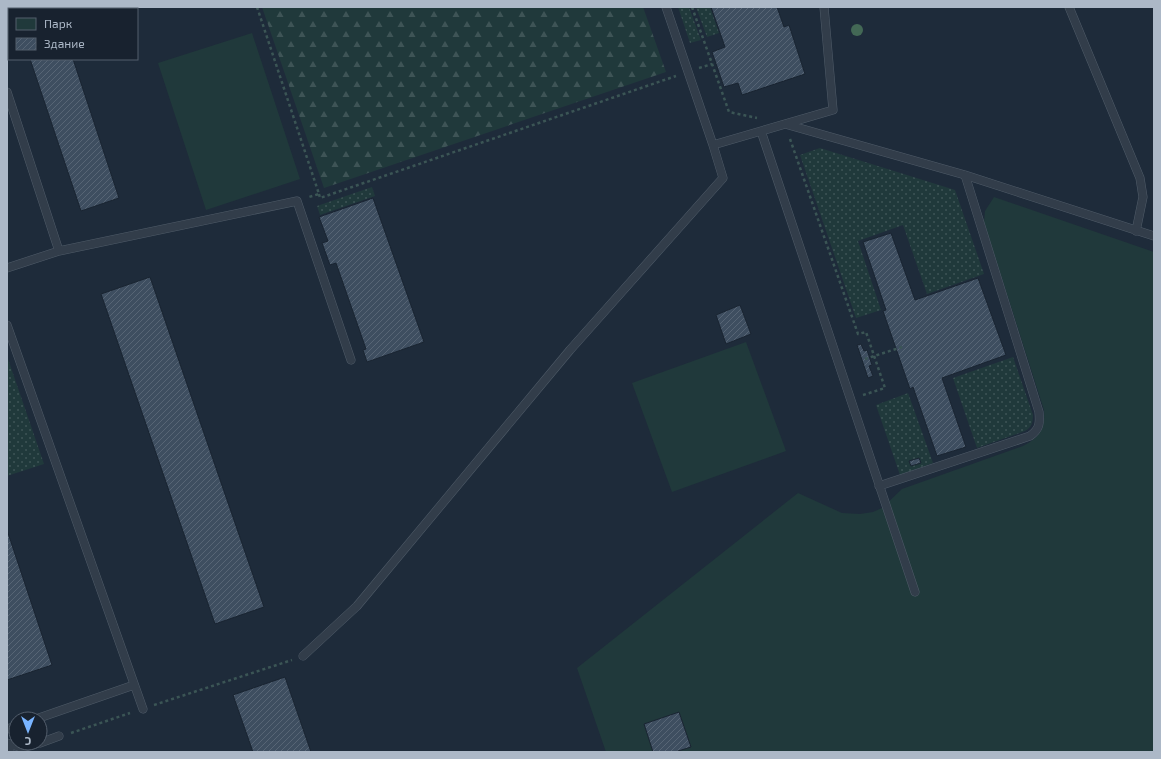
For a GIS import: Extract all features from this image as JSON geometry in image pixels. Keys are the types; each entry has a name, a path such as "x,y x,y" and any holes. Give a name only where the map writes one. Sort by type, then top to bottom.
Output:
{"lane":[{"path":"303,656 357,606 570,350 723,178 666,7"},
{"path":"713,146 833,110 824,7"},
{"path":"1069,7 1140,178 1143,197 1136,231"},
{"path":"7,92 59,251"},
{"path":"785,124 965,175 1154,236"},
{"path":"761,131 915,592"},
{"path":"879,486 1030,436 1035,432 1040,423 1039,412 965,175"},
{"path":"7,268 59,251 297,201 351,360"},
{"path":"7,325 142,709"},
{"path":"48,715 134,685"},
{"path":"48,740 59,736"},
{"path":"7,743 10,752"}],"path":[{"path":"257,7 320,198 667,79"},
{"path":"692,7 730,112"},
{"path":"785,124 858,334 866,332 885,388 851,400"},
{"path":"297,201 319,194"},
{"path":"865,359 902,347"},
{"path":"59,736 303,656"}],"green space":[{"path":"262,7 643,7 666,72 324,188"},
{"path":"678,7 689,7 701,40 690,43"},
{"path":"696,7 710,7 719,33 707,37"},
{"path":"252,33 300,179 206,210 158,63"},
{"path":"820,148 955,190 984,274 927,294 903,225 858,241 881,310 856,318 800,155"},
{"path":"372,187 375,196 320,215 317,206"},
{"path":"994,197 1154,252 1154,752 606,752 577,668 798,493 842,513 860,514 873,512 882,508 902,489 1023,446 1034,439 1040,432 1044,423 1044,410 984,222 985,211"},
{"path":"746,342 786,451 672,492 632,383"},
{"path":"7,356 44,464 7,476"},
{"path":"1013,357 1033,415 1033,420 1029,428 1025,431 977,448 953,378"},
{"path":"908,393 933,463 900,475 876,405"}],"building":[{"path":"12,7 56,8 12,8"},
{"path":"711,7 777,7 784,27 789,25 805,74 742,95 738,83 724,87 712,52 725,47"},
{"path":"30,60 73,60 119,198 81,211"},
{"path":"373,198 424,342 367,362 363,350 366,349 336,263 330,265 322,243 328,241 319,217"},
{"path":"891,233 915,300 978,278 1006,355 942,378 966,447 937,456 913,387 910,389 883,311 886,310 863,242"},
{"path":"150,277 264,607 215,624 101,294"},
{"path":"740,305 751,334 726,344 716,315"},
{"path":"861,344 864,351 867,350 872,365 869,366 873,376 868,378 857,345"},
{"path":"919,458 921,463 911,466 909,461"},
{"path":"7,530 52,665 7,680"},
{"path":"285,677 311,752 253,752 233,695"},
{"path":"679,712 691,747 675,752 653,752 644,724"}]}
